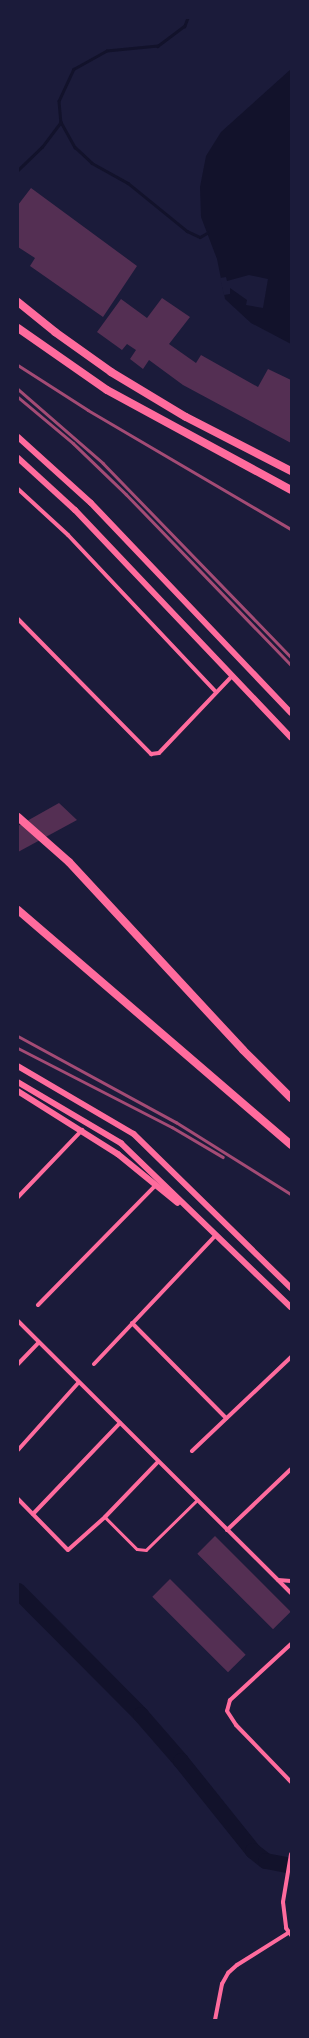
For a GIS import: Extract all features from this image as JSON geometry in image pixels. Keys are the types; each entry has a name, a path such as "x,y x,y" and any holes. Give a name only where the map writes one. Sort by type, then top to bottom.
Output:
{"highway":[{"path":"18,302 55,332 111,372 186,417 291,471"},
{"path":"18,328 108,390 291,490"},
{"path":"18,817 46,841 105,900 243,1050 291,1098"},
{"path":"18,910 291,1145"}],"main road":[{"path":"18,437 91,503 291,713"},
{"path":"18,458 75,510 232,676 290,734"}],"street":[{"path":"18,489 73,540 216,692"},
{"path":"18,619 151,754 159,753 232,676"},
{"path":"18,1066 134,1134 291,1288"},
{"path":"18,1082 121,1143 291,1307"},
{"path":"18,1091 118,1154 155,1186 190,1211"},
{"path":"18,1197 82,1130"},
{"path":"38,1305 155,1186"},
{"path":"94,1364 216,1235"},
{"path":"18,1321 291,1593"},
{"path":"132,1323 226,1418"},
{"path":"18,1364 39,1342"},
{"path":"192,1451 291,1357"},
{"path":"18,1450 79,1382"},
{"path":"33,1514 120,1423"},
{"path":"18,1499 68,1550 105,1517 158,1462"},
{"path":"227,1530 291,1469"},
{"path":"277,1580 291,1581"},
{"path":"291,1644 230,1700 228,1715 291,1782"},
{"path":"215,2020 222,1984 228,1973 237,1965 290,1934 283,1902 291,1854"}],"lane":[{"path":"105,1517 136,1549 146,1550 197,1500"}],"shaded area":[{"path":"291,69 291,344 251,323 225,299 217,259 201,217 200,187 206,156 221,132"}],"pier":[{"path":"249,275 268,279 263,308 246,305 247,300 230,288 230,294 224,295 220,278 226,277 227,281"}],"building":[{"path":"31,188 137,266 103,317 30,266 35,258 18,247 18,205"},
{"path":"162,298 190,317 169,344 196,363 201,355 258,387 268,369 291,380 291,443 183,385 149,360 143,369 130,359 136,350 127,344 122,350 97,332 121,299 147,318"},
{"path":"59,803 77,820 18,852 18,826"},
{"path":"215,1536 291,1612 273,1629 197,1554"},
{"path":"170,1579 246,1655 228,1672 152,1597"}],"waterway":[{"path":"188,18 185,26 158,46 107,51 74,69 59,101 61,122 75,147 92,163 128,183 187,231 200,237 207,233"},
{"path":"18,170 42,147 61,122"},
{"path":"18,1591 141,1715 181,1761 253,1851 266,1861 291,1866"}],"railway":[{"path":"18,365 88,410 291,529"},
{"path":"18,389 103,463 291,657"},
{"path":"18,397 73,443 126,494 291,665"},
{"path":"18,1036 176,1122 291,1194"},
{"path":"18,1048 172,1127 223,1157"}]}
